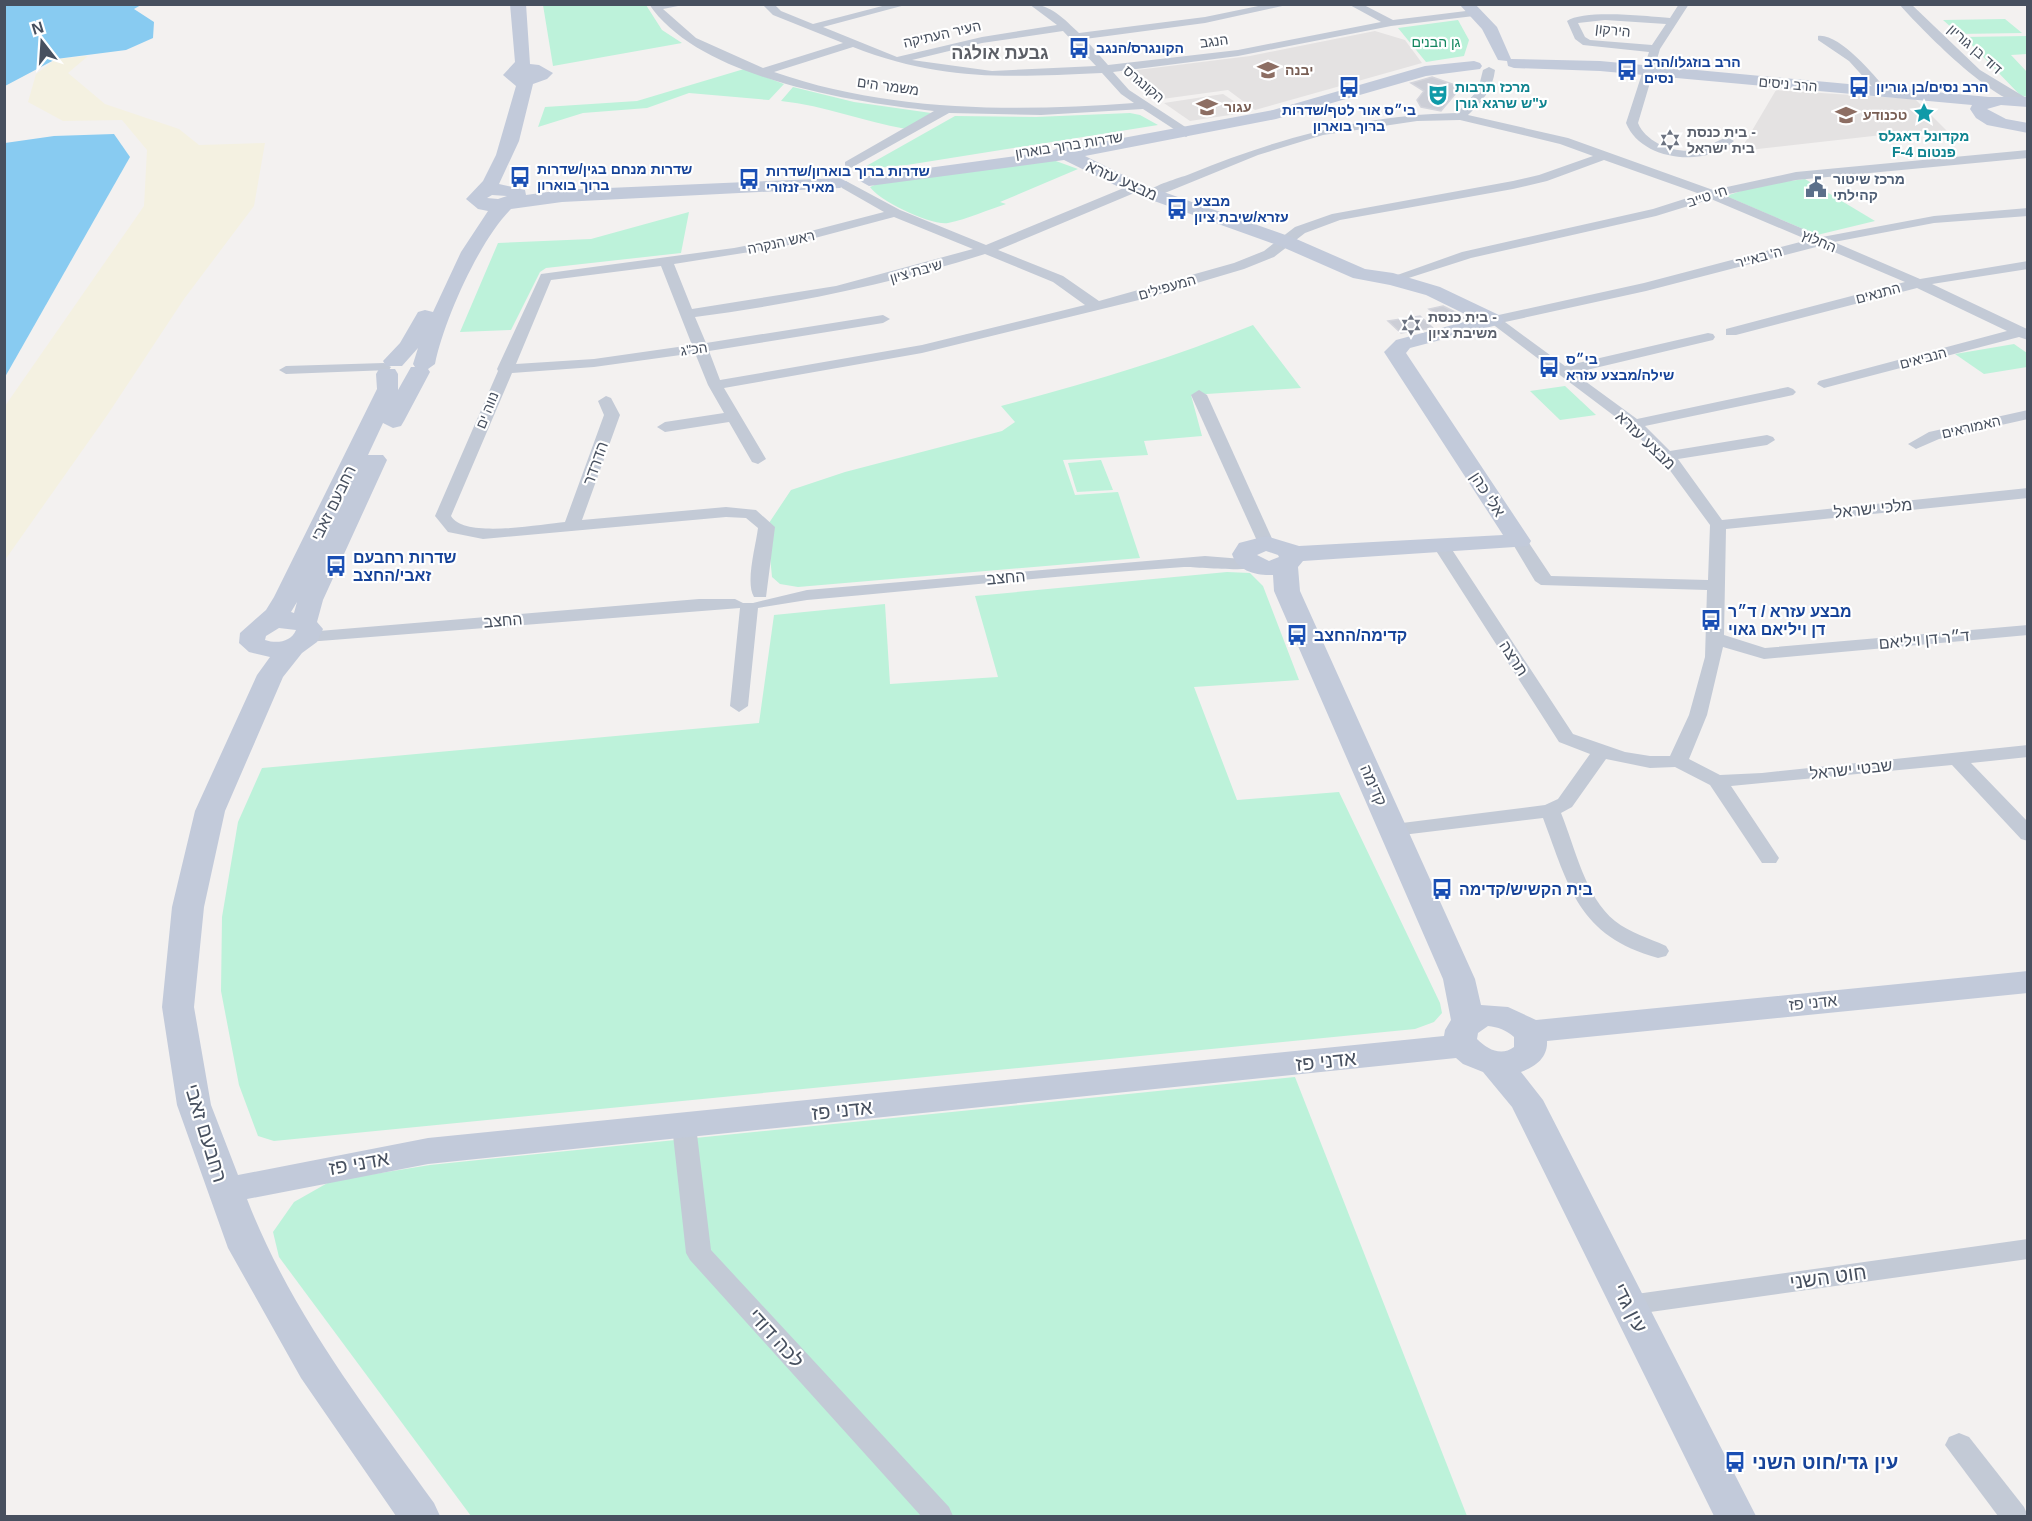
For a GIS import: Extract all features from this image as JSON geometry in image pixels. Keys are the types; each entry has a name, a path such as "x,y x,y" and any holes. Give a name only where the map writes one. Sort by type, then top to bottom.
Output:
{"street":[{"name":"רחבעם זאבי","path":"517,74 523,62 518,4"},
{"path":"532,4 536,27"},
{"path":"655,6 683,4"},
{"name":"הנגב","path":"767,4 777,13 896,60 964,73 1021,74 1106,69 1238,53 1465,9"},
{"path":"812,27 904,4"},
{"name":"הקונגרס","path":"1034,4 1077,37 1115,82 1143,106 1181,130"},
{"path":"1077,37 1205,20 1286,4"},
{"path":"1353,4 1391,23"},
{"path":"1684,4 1655,49 1632,123 1636,134 1684,155 1706,151 1728,141"},
{"name":"דוד בן גוריון","path":"1904,4 1950,49 1991,101"},
{"name":"משמר הים","path":"655,6 686,38 761,72 834,93 947,109 1059,112 1143,106"},
{"path":"1465,9 1484,48"},
{"path":"1465,9 1489,27 1509,60"},
{"name":"הירקון","path":"1655,49 1587,43 1580,39 1572,21 1605,17 1672,21"},
{"name":"העיר העתיקה","path":"896,60 982,40 1066,27"},
{"path":"1822,38 1835,49 1853,59 1882,91"},
{"path":"761,72 851,44"},
{"name":"הרב ניסים","path":"1477,65 1510,68 1509,60 1572,64 1991,101"},
{"path":"1460,116 1476,101 1489,81 1477,65"},
{"name":"שדרות ברוך בוארון","path":"482,198 855,180 1060,151 1276,114 1425,71 1477,65"},
{"name":"רחבעם זאבי","path":"264,649 302,635 310,600 409,388 422,368 433,336 467,263 489,220 511,197 508,182 529,127 541,67 517,74"},
{"name":"רחבעם זאבי","path":"419,1516 315,1367 247,1248 194,1105 178,1007 188,907 210,811 276,615 287,597 388,389 389,367 409,346 493,177 516,123 525,85 517,74"},
{"path":"2026,102 1991,101 2003,124 2026,138"},
{"path":"947,109 855,180 895,213 1058,279 1096,306"},
{"name":"שיבת ציון","path":"687,314 815,296 886,279 985,250 1254,152 1321,132 1405,118 1460,116 1533,132 1606,155"},
{"name":"שדרות ברוך בוארון","path":"1089,156 1181,130"},
{"name":"חי טייב","path":"1394,279 1467,255 1644,215 1733,188 2026,138"},
{"name":"מבצע עזרא","path":"1060,151 1089,156 1143,191 1287,242 1360,274 1394,279 1434,291 1494,320 1634,424 1667,456 1718,525"},
{"name":"החלוץ","path":"1606,155 1711,194 1916,282 2025,334"},
{"name":"המעפילים","path":"715,385 922,349 1096,306 1239,266 1269,254 1300,230 1337,217 1513,185 1543,178 1606,155"},
{"name":"ראש הנקרה","path":"546,277 781,243 895,213"},
{"name":"ה' באייר","path":"1494,320 1663,282 1819,241 1911,222 2028,213"},
{"path":"666,260 715,385 758,459"},
{"name":"התנאים","path":"1731,332 1916,282 1986,269 2028,265"},
{"name":"נווה ים","path":"546,277 504,369 443,516 450,527 468,533 501,533 572,526"},
{"name":"הכ\"ג","path":"504,369 594,363 883,319"},
{"name":"אלי כהן","path":"1494,320 1403,344 1395,352 1541,577 1547,581 1717,585"},
{"name":"הנביאים","path":"1824,384 2025,334"},
{"path":"1563,370 1708,338"},
{"path":"286,370 389,367 405,376 422,368"},
{"path":"1634,424 1788,392"},
{"name":"קדימה","path":"1199,395 1270,562 1460,979 1475,1027"},
{"name":"הדרדר","path":"572,526 612,415 606,402"},
{"name":"האמוראים","path":"1916,444 1934,435 2028,414"},
{"path":"665,427 735,416"},
{"path":"1667,456 1767,440"},
{"name":"מלכי ישראל","path":"1718,525 2028,492"},
{"path":"572,526 726,512 750,513 767,527 760,570 750,598 739,706"},
{"path":"1394,830 1550,811 1565,803 1601,753 1661,765 1678,761 1698,715 1714,657 1718,525"},
{"path":"1270,562 1519,541"},
{"name":"תרצה","path":"1441,546 1566,738 1601,753"},
{"name":"החצב","path":"302,635 807,595 1101,568 1205,561 1270,562"},
{"path":"264,649 282,620 302,635"},
{"name":"ד״ר דן ויליאם","path":"1715,638 1764,654 2028,630"},
{"name":"שבטי ישראל","path":"1678,761 1717,781 1762,779 2028,751"},
{"path":"1956,758 2028,835"},
{"path":"1717,781 1769,858"},
{"path":"1550,811 1589,903 1601,920 1619,934 1658,951"},
{"name":"אדני פז","path":"1514,1052 2028,982"},
{"path":"1520,1024 1514,1052 1480,1059 1475,1027 1520,1024"},
{"name":"אדני פז","path":"224,1191 335,1167 428,1151 684,1126 1475,1027"},
{"name":"עין גדי","path":"1514,1052 1526,1100 1735,1516"},
{"name":"לכה דודי","path":"684,1126 699,1253 939,1516"},
{"name":"חוט השני","path":"1629,1305 2028,1249"},
{"path":"1959,1445 2014,1516"}],"shaded area":[{"name":"יבנה","path":"1375,31 1405,40 1422,63 1255,110 1228,90 1155,100 1121,72 1250,56"},
{"name":"טכנודע","path":"1776,90 1915,99 1947,131 1882,135 1740,151"},
{"name":"עגור","path":"1223,94 1250,112 1190,121 1164,103"}],"green space":[{"path":"543,5 646,5 662,30 682,43 553,66"},
{"path":"2005,19 2022,33 1959,34 1943,20"},
{"name":"גן הבנים","path":"1458,20 1469,40 1464,56 1426,62 1398,28"},
{"path":"2027,36 2027,54 2011,55 2027,72 2027,97 2020,95 1964,37"},
{"path":"744,69 784,84 769,100 689,93 647,108 583,113 538,127 545,107 637,101"},
{"path":"793,87 854,102 931,113 906,129 813,106 781,101"},
{"path":"1130,113 1140,115 1158,125 907,165 861,169 955,116 1036,117"},
{"path":"1053,160 1078,169 1000,202 1006,204 948,223 930,221 906,211 875,193 870,187 877,184"},
{"path":"1805,179 1875,221 1817,235 1726,196 1759,185"},
{"path":"689,212 681,253 546,268 540,272 511,330 460,332 498,243 591,239"},
{"path":"1253,325 1301,388 1191,395 1202,436 1144,441 1148,455 1063,460 1075,495 1118,492 1140,558 798,587 780,584 772,577 767,526 791,490 845,472 1002,431 1015,422 1001,406 1128,370"},
{"path":"2014,344 2027,353 2027,367 1984,374 1955,354"},
{"path":"1565,386 1596,415 1560,420 1530,391"},
{"path":"1101,460 1113,490 1077,492 1068,463"},
{"path":"1227,572 1250,573 1263,586 1299,680 1194,687 1237,800 1339,792 1440,1003 1442,1013 1434,1022 1415,1029 274,1141 258,1136 239,1085 221,991 222,917 238,822 262,768 759,723 774,615 885,604 890,684 998,677 975,596"},
{"path":"1295,1077 1467,1516 471,1516 279,1257 273,1232 294,1202 331,1181 430,1165"}],"sand":[{"path":"88,56 68,73 105,104 179,129 199,145 265,143 254,206 184,299 108,414 5,560 5,406 144,206 147,150 122,120 63,121 28,102 36,74 56,59"}],"water":[{"path":"5,4 141,5 134,9 154,22 153,38 126,50 56,59 5,86"},
{"path":"114,134 130,157 5,377 5,143 54,136"}],"building":[{"name":"מרכז תרבות ע\"ש שרגא גורן","path":"1432,77 1461,87 1441,111 1421,107 1417,100 1424,91 1411,83"},
{"path":"1443,306 1464,318 1446,321 1429,309"},
{"name":"בית כנסת - משיבת ציון","path":"1420,316 1433,328 1401,333 1388,321"}],"place":[{"name":"הקונגרס/הנגב","path":"1079,48"},
{"name":"יבנה","path":"1268,70"},
{"name":"הרב בוזגלו/הרב נסים","path":"1627,70"},
{"name":"בי״ס אור לטף/שדרות ברוך בוארון","path":"1349,87"},
{"name":"הרב נסים/בן גוריון","path":"1859,87"},
{"name":"מרכז תרבות ע\"ש שרגא גורן","path":"1438,95"},
{"name":"עגור","path":"1207,107"},
{"name":"מקדונל דאגלס F-4 פנטום","path":"1924,113"},
{"name":"טכנודע","path":"1846,115"},
{"name":"בית כנסת - בית ישראל","path":"1670,140"},
{"name":"שדרות מנחם בגין/שדרות ברוך בוארון","path":"520,177"},
{"name":"שדרות ברוך בוארון/שדרות מאיר זנזורי","path":"749,179"},
{"name":"מרכז שיטור קהילתי","path":"1816,187"},
{"name":"מבצע עזרא/שיבת ציון","path":"1177,209"},
{"name":"בית כנסת - משיבת ציון","path":"1411,325"},
{"name":"בי״ס שילה/מבצע עזרא","path":"1549,367"},
{"name":"שדרות רחבעם זאבי/החצב","path":"336,566"},
{"name":"מבצע עזרא / ד״ר דן ויליאם גאוי","path":"1711,620"},
{"name":"קדימה/החצב","path":"1297,635"},
{"name":"בית הקשיש/קדימה","path":"1442,889"},
{"name":"עין גדי/חוט השני","path":"1735,1462"}],"district":[{"name":"גבעת אולגה","path":"1000,53"}]}
